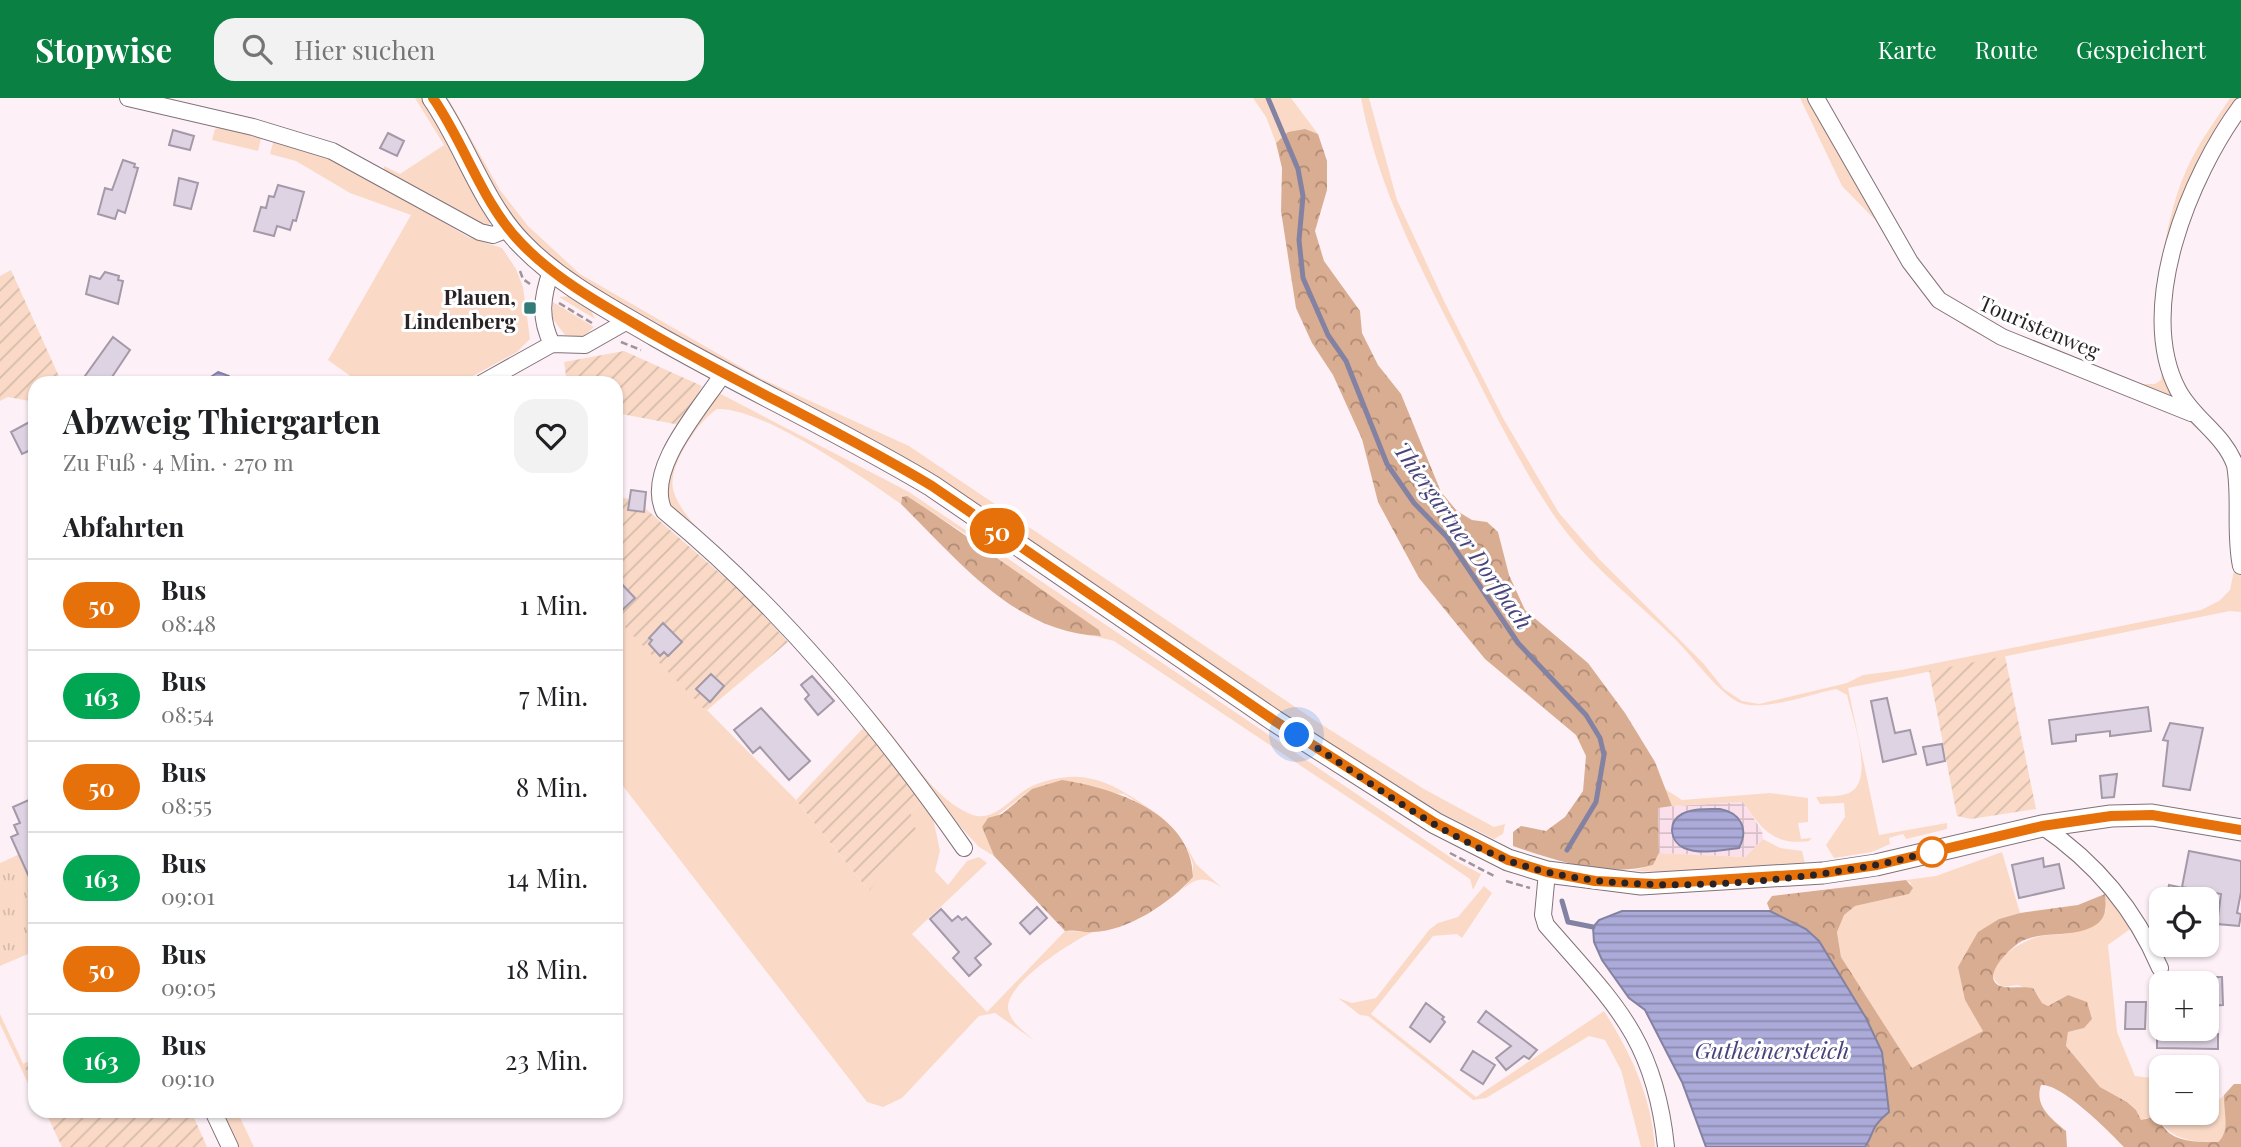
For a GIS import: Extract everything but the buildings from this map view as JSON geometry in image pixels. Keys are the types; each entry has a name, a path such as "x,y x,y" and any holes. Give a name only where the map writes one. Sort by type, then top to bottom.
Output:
{"main road":[{"path":"433,98 508,229 551,271 723,374 856,442 932,486 1275,721 1435,823 1546,882 1660,884 1823,873 1877,865 2042,826 2111,816 2152,815 2241,830"}],"street":[{"path":"128,98 253,127 332,151 480,232 493,235 508,229"},
{"name":"Touristenweg","path":"1816,98 1910,262 1939,300 2002,337 2191,413"},
{"path":"2241,106 2224,129 2189,200 2164,302 2163,335 2167,365 2191,413 2221,440 2236,470 2239,496 2236,538 2241,566"},
{"path":"551,271 543,292 544,326 552,344"},
{"path":"495,376 552,344 585,345 629,320"},
{"path":"723,374 662,467 658,499 664,511 766,606 861,709 964,848"},
{"path":"2042,826 2093,866 2125,904 2146,934 2160,968"},
{"path":"1546,882 1543,915 1546,925 1600,984 1633,1031 1660,1106 1666,1147"},
{"path":"216,1118 230,1147"}],"path":[{"path":"519,265 523,279 632,349 644,350"},
{"path":"1442,848 1482,871 1546,882"}],"shaded area":[{"path":"1743,802 1762,831 1763,839 1745,857 1659,853 1658,807"}],"green space":[{"path":"415,98 422,98 491,220 489,225 483,227 384,174 384,166 400,174 444,145"},
{"path":"443,98 448,98 500,190 528,226 580,274 760,378 909,446 1316,721 1424,789 1494,827 1505,824 1503,834 1494,839 1423,804 726,368 556,265 513,220"},
{"path":"1253,98 1291,98 1318,134 1296,131 1276,143 1266,117"},
{"path":"1361,98 1369,98 1397,200 1445,303 1503,418 1559,513 1600,560 1703,663 1724,689 1742,701 1759,704 1847,683 1863,675 1901,670 2201,610 2219,601 2230,590 2234,570 2231,524 2234,489 2223,456 2209,439 2187,420 1997,343 1967,328 1938,307 1920,286 1884,229 1842,186 1800,98 1813,98 1908,266 1924,289 1944,308 1976,327 2015,344 2147,396 2185,417 2215,442 2233,471 2235,480 2233,545 2241,575 2241,612 2230,611 1848,688 1879,835 1947,823 1947,829 1906,839 1903,834 1889,838 1890,844 1872,852 1834,858 1826,845 1845,817 1844,803 1820,804 1816,797 1849,793 1857,786 1861,776 1860,748 1847,695 1836,689 1772,704 1748,705 1738,702 1714,682 1675,639 1595,564 1566,532 1507,437 1419,263 1379,166"},
{"path":"1820,98 1823,98 1840,127 1896,228"},
{"path":"2230,98 2241,98 2202,161 2182,205 2168,254 2159,328 2161,271 2167,232 2184,175"},
{"path":"223,127 262,134 258,151 212,140 215,129"},
{"path":"1305,129 1318,134 1327,161 1327,190 1315,231 1324,261 1360,311 1362,333 1378,365 1401,394 1441,492 1457,511 1472,520 1487,522 1498,532 1509,575 1525,610 1588,663 1625,713 1655,762 1672,806 1658,808 1659,853 1653,865 1636,869 1601,869 1564,862 1513,846 1513,832 1521,826 1546,831 1565,817 1583,791 1586,756 1576,735 1485,659 1419,578 1378,502 1362,439 1333,375 1312,343 1296,308 1281,211 1282,168 1276,143 1288,132"},
{"path":"274,139 330,155 468,237 502,248 516,269 523,287 530,339 517,352 473,376 350,376 328,360 411,215 350,193 296,161 270,154"},
{"path":"1917,264 1942,295 1960,310 1983,323 1959,311 1928,282"},
{"path":"11,270 59,376 28,376 28,401 8,397 0,401 0,276"},
{"path":"570,296 590,308 595,319 559,297"},
{"path":"553,302 594,327 583,337 565,335 552,318"},
{"path":"624,351 702,386 680,425 623,414 623,376 566,376 564,362"},
{"path":"2051,352 2142,384 2155,384 2161,380 2162,355 2178,402"},
{"path":"719,393 909,492 1456,861 1481,874 1473,890 1470,879 1436,856 1114,641 1094,636 1100,636 972,538 907,497 902,497 901,504 785,431 736,411 717,409 693,434 675,468 673,489 677,500 703,534 864,702 942,796 968,813 986,816 1032,786 1055,779 1079,777 1113,786 1163,818 1124,794 1032,789 982,827 994,856 979,847 667,506 666,473"},
{"path":"907,496 1099,630 1101,636 1070,632 1015,608 966,569 901,504 902,497"},
{"path":"623,498 646,501 646,509 745,595 788,642 706,711 623,625"},
{"path":"623,625 796,800 869,891 910,812 922,801 844,698 932,813 940,851 935,871 948,885 967,861 979,857 987,863 912,934 987,1012 1065,931 1093,932 1071,944 1029,975 1011,997 1008,1007 1011,1017 1035,1041 995,1013 979,1016 902,1098 883,1107 867,1102 623,786"},
{"path":"2005,656 2036,809 1971,819 1957,816 1929,671"},
{"path":"866,725 922,801 910,812 917,833 869,891 796,800"},
{"path":"1062,780 1126,797 1165,820 1179,836 1189,855 1193,877 1160,906 1120,927 1089,932 1065,931 994,856 982,827 988,818 1002,814 1032,789"},
{"path":"1665,789 1682,800 1770,793 1808,798 1808,822 1798,823 1801,839 1812,838 1809,841 1797,842 1777,838 1763,828 1743,802 1672,806"},
{"path":"1763,839 1780,848 1802,851 1805,863 1801,866 1693,873 1632,871 1653,865 1659,853 1745,857"},
{"path":"1186,845 1196,864 1222,888 1211,881 1197,880 1182,890 1193,877 1193,864"},
{"path":"28,850 28,954 0,966 0,863"},
{"path":"2002,852 2020,913 1999,919 1965,1000 1984,1031 1912,1069 1841,957 1837,932 1843,915 1855,906 1909,894 1911,883 1906,880 1936,876"},
{"path":"1906,880 1913,888 1909,894 1855,906 1844,915 1837,932 1841,957 1912,1068 1983,1031 1965,1000 1958,967 1978,932 1999,919 2020,913 2078,905 2105,894 2104,914 2097,924 2089,929 2022,941 1999,962 1993,976 1995,982 2003,987 2033,988 2042,1003 2048,1006 2068,995 2087,1002 2092,1019 2084,1028 2068,1032 2066,1046 2100,1087 2127,1102 2136,1110 2141,1120 2149,1118 2149,1125 2162,1125 2177,1137 2190,1141 2218,1142 2225,1126 2224,1095 2234,1084 2241,1084 2241,1147 2124,1147 2072,1100 2050,1086 2041,1085 2039,1092 2042,1105 2066,1131 2067,1147 1865,1147 1874,1125 1889,1112 1882,1052 1866,1018 1819,941 1806,929 1770,911 1767,903 1772,896"},
{"path":"1484,886 1492,893 1462,938 1457,934 1433,936 1371,1014 1476,1097 1604,1011 1638,1076 1649,1110 1655,1147 1641,1147 1621,1070 1605,1040 1589,1036 1486,1098 1473,1100 1368,1016 1360,1015 1338,998 1352,1003 1376,998 1429,930 1438,923 1458,917"},
{"path":"2105,894 2133,927 2108,945 2117,1032 2135,1076 2149,1078 2149,1119 2141,1121 2136,1110 2127,1102 2100,1087 2066,1046 2068,1032 2084,1028 2068,995 2048,1006 2042,1003 2037,994 2018,985 2002,987 1995,979 1993,971 1997,963 2013,948 2033,938 2070,933 2106,911"},
{"path":"0,1014 28,1074 28,1083 0,1024"},
{"path":"28,1062 28,1074 23,1064"},
{"path":"2224,1095 2225,1126 2218,1142 2185,1139 2163,1125 2219,1125 2219,1100"},
{"path":"48,1118 194,1118 207,1147 62,1147"},
{"path":"223,1118 240,1118 254,1147 236,1147"}],"water":[{"path":"218,372 229,376 212,376"},
{"path":"1720,809 1733,814 1741,823 1743,834 1739,848 1697,851 1684,848 1673,837 1672,827 1682,814 1696,810"},
{"name":"Gutheinersteich","path":"1622,911 1770,911 1806,929 1819,941 1866,1018 1882,1052 1889,1112 1876,1126 1865,1147 1706,1147 1682,1082 1645,1010 1629,998 1602,960 1594,942 1593,927 1599,920"}],"waterway":[{"name":"Thiergartner Dorfbach","path":"1268,98 1298,169 1303,196 1299,240 1303,278 1328,335 1346,361 1387,464 1414,503 1447,537 1518,643 1586,715 1600,738 1604,755 1596,802 1567,850"},
{"name":"Thiergartner Dorfbach","path":"1562,901 1568,922 1593,927"}],"bus line":[{"name":"50","path":"433,98 508,229 551,271 723,374 879,454 932,486 1275,721 1435,823 1508,860 1568,877 1619,883 1669,884 1823,873 1877,865 2042,826 2111,816 2152,815 2241,830"}],"place":[{"name":"Plauen, Lindenberg","path":"530,308"}],"route":[{"path":"1297,735 1466,841 1508,860 1568,877 1641,884 1728,881 1823,873 1877,865 1932,852"}]}
